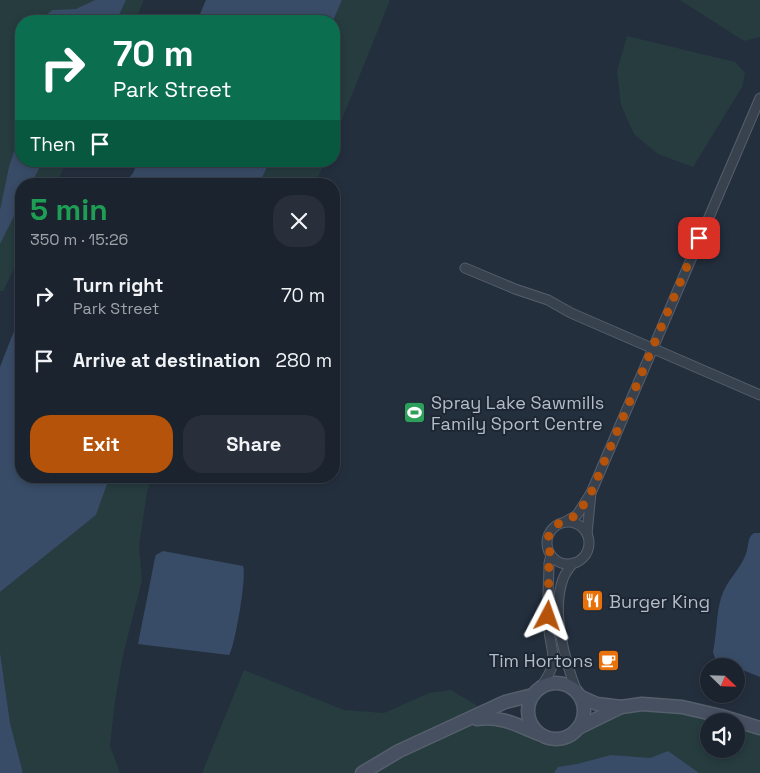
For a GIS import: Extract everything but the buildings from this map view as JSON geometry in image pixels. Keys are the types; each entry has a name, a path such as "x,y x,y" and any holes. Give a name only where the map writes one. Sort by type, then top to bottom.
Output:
{"main road":[{"path":"362,773 399,751 505,702 556,684 566,685 579,695 598,704 621,707 642,704 674,706 712,714 760,728"},
{"path":"536,692 529,704 528,713 534,730 542,736"},
{"path":"467,720 496,718 542,736 558,739 573,734 582,720 584,712 579,695"},
{"path":"578,728 621,707"}],"street":[{"path":"573,563 561,562 551,555 547,545 549,534 553,528 577,515 591,493 760,98"},
{"path":"465,268 515,289 548,300 566,311 760,395"},
{"path":"579,695 563,643 559,616 563,578 573,563 582,558 586,553 588,546 587,534 591,493"},
{"path":"565,522 579,525 587,534"},
{"path":"536,692 550,674 554,662 548,616 549,563 551,555"}],"green space":[{"path":"0,0 144,0 138,15 15,15 15,167 64,167 59,178 15,178 15,267 3,291 0,291"},
{"path":"342,0 390,0 340,124 340,15 336,15"},
{"path":"680,0 760,0 760,37 744,41"},
{"path":"627,36 735,62 745,73 742,87 693,167 658,154 634,134 621,105 617,71"},
{"path":"267,167 322,167 318,178 262,178"},
{"path":"107,483 150,483 147,492 139,546 142,580 123,655 110,746 120,773 23,773 10,723 0,652 0,592 96,515"},
{"path":"244,670 344,710 384,713 429,693 451,690 539,743 574,740 621,707 642,704 666,705 702,711 709,713 700,713 700,758 745,758 745,724 760,728 760,773 202,773"}],"water":[{"path":"95,0 126,0 119,15 47,15 52,10 76,9"},
{"path":"206,0 342,0 336,15 200,15"},
{"path":"15,148 15,167 40,167 34,178 15,178 15,214 0,244 0,210"},
{"path":"136,167 267,167 262,178 129,178"},
{"path":"15,328 15,483 107,483 96,515 0,592 0,367"},
{"path":"760,533 760,677 745,671 745,658 715,658 713,652 718,611 723,592 743,560 752,535"},
{"path":"163,551 243,566 240,610 229,655 138,644 155,558 156,555"},
{"path":"0,652 10,723 23,773 0,773"},
{"path":"668,751 699,773 554,773 558,767 611,755 650,758"}],"place":[{"name":"Spray Lake Sawmills Family Sport Centre","path":"415,412"},
{"name":"Burger King","path":"593,601"},
{"name":"Tim Hortons","path":"609,660"}],"route":[{"path":"548,616 549,563 551,555 548,550 547,539 553,528 577,515 591,493 699,238"}]}
